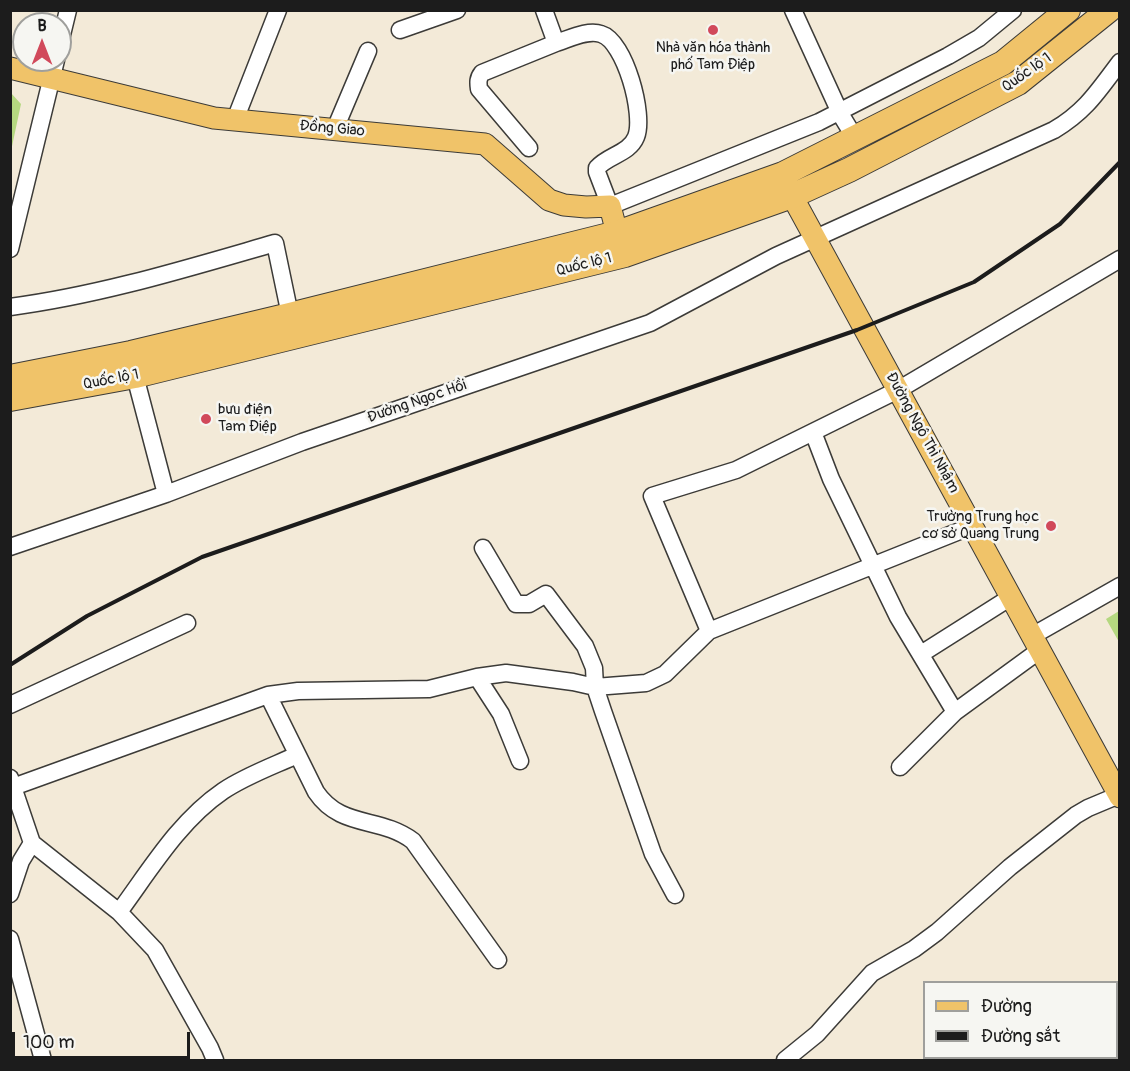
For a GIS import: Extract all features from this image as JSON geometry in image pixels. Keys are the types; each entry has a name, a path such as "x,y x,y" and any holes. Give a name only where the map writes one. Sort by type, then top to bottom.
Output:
{"highway":[{"name":"Quốc lộ 1","path":"10,399 135,376 625,255 786,186 855,138 1003,63 1068,10"},
{"name":"Quốc lộ 1","path":"10,377 131,353 290,315 617,233 849,170 1018,83 1109,10"}],"main road":[{"name":"Đồng Giao","path":"64,72 214,118 485,144 549,200 564,205 610,206"},
{"name":"Đường Ngô Thì Nhậm","path":"786,186 1119,796"},
{"path":"610,206 617,233"}],"street":[{"path":"235,120 278,10"},
{"path":"400,30 457,10"},
{"path":"544,10 556,43"},
{"path":"793,10 839,111 855,138"},
{"path":"529,148 479,89 479,76 556,43 592,32 609,38 616,45 637,100 637,135 631,145 597,168 610,206 819,122 969,44 1013,10"},
{"path":"335,129 368,51"},
{"name":"Đường Ngọc Hồi","path":"10,547 166,494 302,442 650,323 776,256 1054,130 1074,118 1089,103 1119,62"},
{"path":"10,249 53,72"},
{"path":"10,307 101,291 275,243 290,315"},
{"path":"709,631 652,496 736,470 898,390 1119,259"},
{"path":"135,376 166,494"},
{"path":"813,432 831,479 898,617 955,712"},
{"path":"215,1060 155,950 119,912 32,843 12,782 268,695 298,691 429,689 477,677 506,673 573,681 595,687 646,682 665,674 709,631 972,526"},
{"path":"483,548 516,604 529,604 546,594 585,646 594,668 595,687 653,854 675,895"},
{"path":"900,767 955,712 1036,643 1119,586"},
{"path":"921,654 1011,597"},
{"path":"10,705 187,623"},
{"path":"477,677 501,714 520,761"},
{"path":"268,695 324,804 350,819 387,827 403,833 413,841 498,960"},
{"path":"119,912 181,828 200,809 224,790 297,755"},
{"path":"785,1060 817,1034 872,974 937,932 1010,867 1077,815 1088,808 1119,796"},
{"path":"10,894 21,861 32,843"},
{"path":"10,939 18,1004 43,1060"}],"green space":[{"path":"11,93 21,104 11,151"},
{"path":"1119,611 1119,642 1106,619"}],"railway":[{"path":"10,665 87,616 202,557 857,330 974,282 1060,224 1120,162"}],"place":[{"name":"Nhà văn hóa thành phố Tam Điệp","path":"713,30"},
{"name":"bưu điện Tam Điệp","path":"206,419"},
{"name":"Trường Trung học cơ sở Quang Trung","path":"1051,526"}]}
